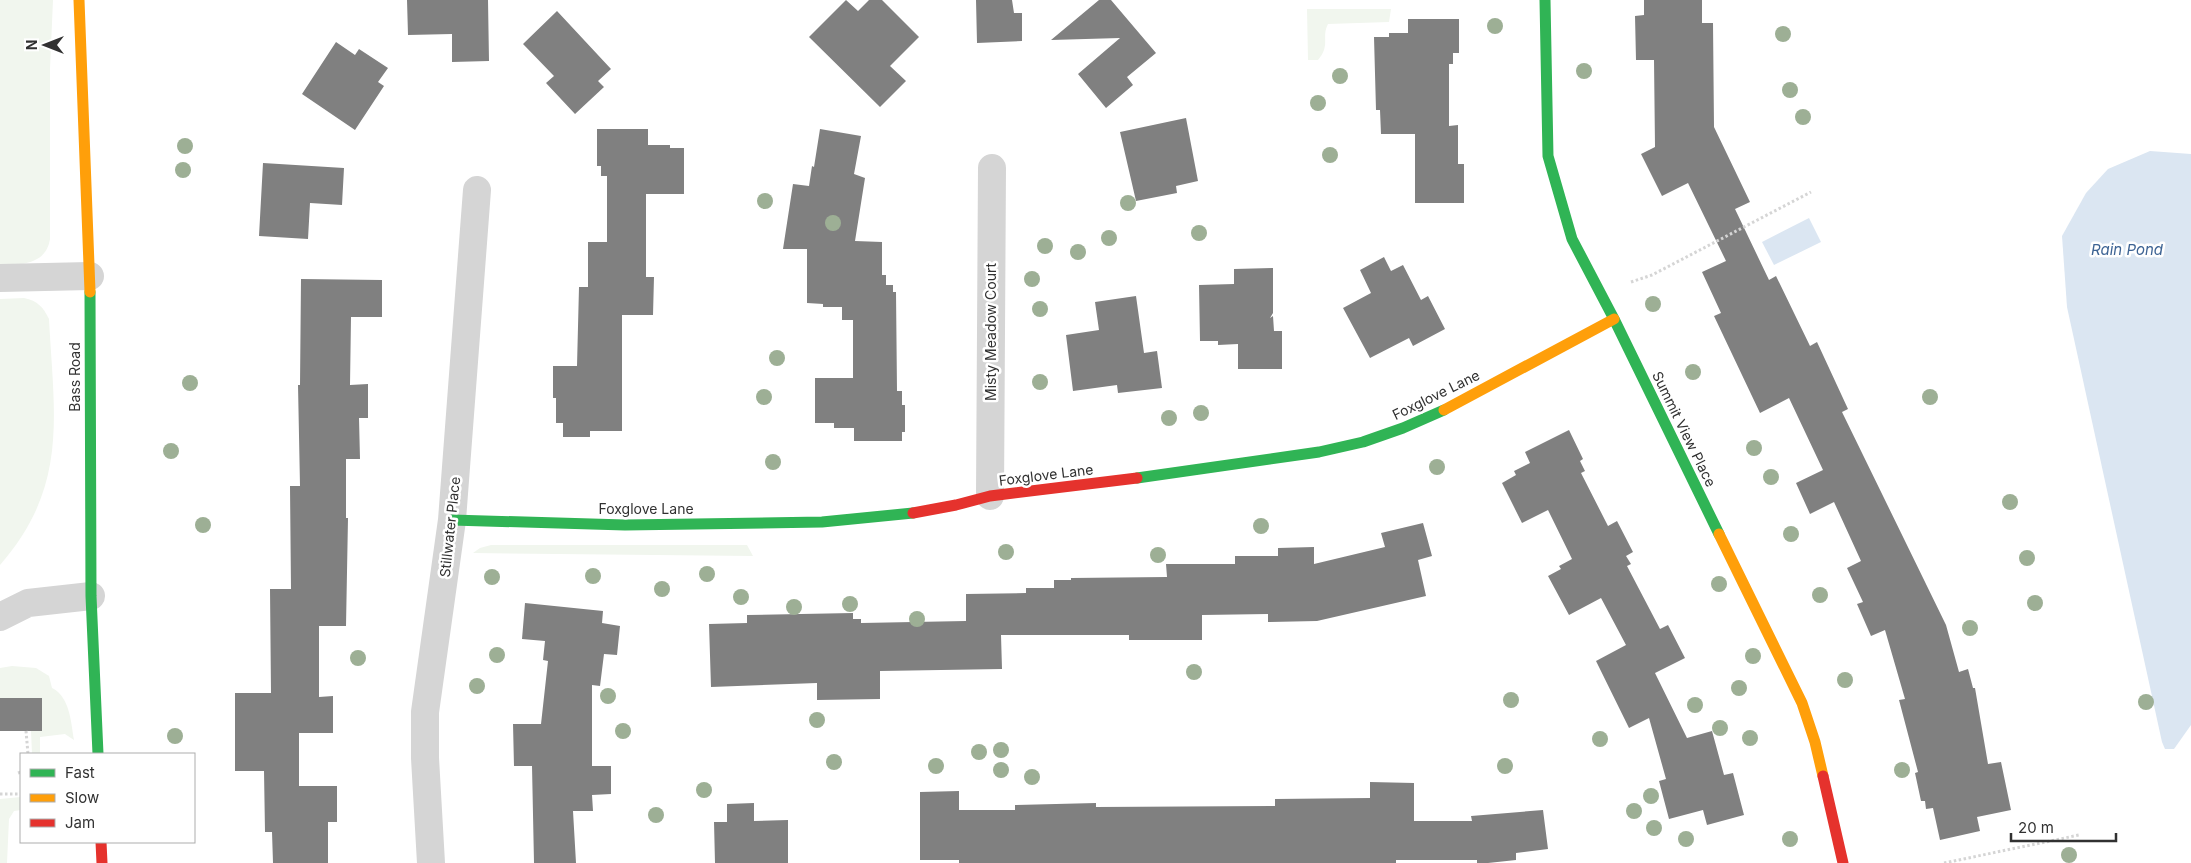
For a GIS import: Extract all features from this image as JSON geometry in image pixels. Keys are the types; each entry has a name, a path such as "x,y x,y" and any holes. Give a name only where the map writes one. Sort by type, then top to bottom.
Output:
{"street":[{"name":"Bass Road","path":"79,0 90,276 91,596 98,753"},
{"name":"Summit View Place","path":"1545,0 1548,156 1572,239 1614,320 1802,703 1815,742 1842,863"},
{"name":"Misty Meadow Court","path":"990,496 992,168"},
{"name":"Stillwater Place","path":"432,863 424,758 425,712 452,520 477,190"},
{"path":"0,278 90,276"},
{"name":"Foxglove Lane","path":"452,520 625,525 822,522 910,513 956,505 990,496 1252,463 1319,452 1362,442 1404,428 1450,407 1614,320"},
{"path":"0,617 28,604 91,596"},
{"path":"101,843 102,863"}],"path":[{"path":"1629,283 1652,275 1811,192"},
{"path":"26,731 28,753"},
{"path":"0,794 20,794"},
{"path":"1944,863 2079,835"}],"shaded area":[{"path":"0,0 53,0 50,69 50,239 48,248 38,259 24,264 8,265 0,265"},
{"path":"1307,9 1391,9 1389,22 1328,24 1322,55 1318,60 1308,60"},
{"path":"24,298 39,305 49,319 54,419 52,449 47,478 37,507 22,536 0,565 0,299"},
{"path":"491,545 747,545 753,556 473,553 480,548"},
{"path":"12,666 36,668 49,676 52,688 63,697 69,711 74,740 65,734 40,737 40,753 32,753 31,731 42,731 0,698 0,668"},
{"path":"20,797 20,810 14,811 9,819 7,863 0,863 0,799"}],"water":[{"name":"Rain Pond","path":"2150,151 2191,154 2191,725 2174,749 2165,749 2162,742 2067,307 2062,236 2086,193 2108,169"},
{"path":"1809,218 1821,242 1774,265 1762,242"}],"building":[{"path":"407,0 488,0 489,61 452,62 452,34 408,35"},
{"path":"846,0 858,11 869,0 882,0 919,37 890,66 906,81 880,107 809,37"},
{"path":"976,0 1012,0 1014,13 1022,13 1022,41 977,43"},
{"path":"1099,0 1111,0 1156,53 1127,77 1133,85 1106,108 1078,74 1120,38 1051,40"},
{"path":"1644,0 1702,0 1702,23 1713,23 1714,127 1750,202 1735,209 1769,280 1776,276 1810,346 1817,342 1848,409 1842,412 1946,625 1959,672 1968,669 1973,688 1975,688 1988,764 2001,762 2011,810 1977,817 1980,831 1940,840 1933,808 1926,809 1925,801 1921,801 1915,773 1918,772 1899,700 1905,699 1885,630 1871,636 1857,604 1863,602 1847,568 1861,561 1834,502 1810,514 1796,483 1823,470 1789,398 1760,413 1714,316 1721,313 1702,272 1726,261 1688,183 1662,196 1641,154 1655,147 1654,60 1636,60 1635,16 1644,15"},
{"path":"557,11 611,69 598,81 604,87 575,114 546,83 554,76 523,44"},
{"path":"1408,19 1459,19 1459,53 1453,53 1453,64 1449,64 1449,126 1458,125 1458,164 1464,164 1464,203 1415,203 1415,134 1381,134 1380,110 1376,110 1374,37 1389,37 1389,33 1408,33"},
{"path":"336,42 355,55 359,49 388,68 378,82 384,86 355,130 302,94"},
{"path":"1186,118 1198,181 1176,186 1177,193 1136,201 1120,132"},
{"path":"597,129 648,129 648,145 670,145 670,148 684,148 684,194 646,194 646,277 654,277 653,315 622,315 622,431 590,431 590,437 563,437 563,423 556,423 556,398 553,398 553,366 577,366 579,287 588,287 588,242 607,242 607,176 601,176 601,166 597,166"},
{"path":"820,129 861,136 854,174 865,178 855,241 882,242 882,275 886,275 886,285 893,285 893,292 896,292 897,391 902,391 902,405 905,405 905,432 902,432 902,441 854,441 854,428 834,428 834,423 815,423 815,378 853,378 853,320 842,320 842,307 823,307 823,304 807,303 807,249 783,249 793,184 809,186"},
{"path":"263,163 344,168 342,205 310,203 308,239 259,236"},
{"path":"1384,257 1391,271 1403,265 1421,300 1428,296 1445,329 1413,346 1409,338 1370,358 1343,308 1371,293 1360,270"},
{"path":"1273,268 1273,313 1270,318 1273,316 1274,331 1282,331 1282,369 1238,369 1238,344 1218,345 1218,341 1200,341 1199,285 1234,284 1234,269"},
{"path":"301,279 382,280 382,317 351,317 350,385 368,384 368,418 359,418 360,459 346,459 346,518 348,518 346,626 319,626 319,697 333,696 333,733 299,733 299,786 337,786 337,822 328,822 328,863 273,863 272,832 265,832 264,771 235,771 235,693 271,693 270,589 291,589 290,486 300,486 298,385 300,385"},
{"path":"1136,296 1144,353 1157,351 1162,388 1118,393 1117,385 1073,391 1066,335 1099,330 1095,302"},
{"path":"1569,430 1583,459 1580,461 1585,471 1581,473 1608,526 1617,521 1633,552 1626,556 1631,564 1627,566 1660,629 1668,625 1685,658 1655,673 1687,738 1712,731 1724,775 1733,773 1744,815 1707,825 1703,810 1669,819 1659,781 1666,779 1649,718 1629,728 1596,661 1626,645 1601,598 1569,615 1548,576 1561,569 1559,566 1572,559 1548,510 1522,523 1502,483 1516,475 1514,471 1530,463 1525,452"},
{"path":"1423,523 1432,556 1418,560 1426,596 1317,621 1268,622 1268,614 1202,615 1202,640 1129,640 1129,635 1001,635 1002,669 880,671 880,699 817,700 817,683 711,687 709,624 747,623 747,615 853,613 853,619 861,619 861,623 966,621 966,594 1026,593 1026,588 1054,588 1054,580 1071,580 1071,578 1167,577 1166,564 1235,564 1235,556 1278,556 1278,548 1314,547 1314,564 1385,547 1381,533"},
{"path":"525,603 603,611 602,623 620,626 617,655 604,654 600,686 592,685 592,766 611,766 611,794 592,795 593,811 573,811 576,863 534,863 532,766 514,766 513,724 541,724 548,661 543,660 545,641 522,639"},
{"path":"0,698 42,698 42,731 0,731"},
{"path":"1370,782 1414,783 1414,821 1472,821 1471,816 1543,810 1548,849 1516,853 1516,860 1488,863 1477,863 1477,860 1396,860 1396,863 959,863 959,860 920,860 920,792 959,791 959,810 1015,810 1015,805 1096,803 1096,807 1275,806 1275,799 1370,798"},
{"path":"754,803 754,821 788,820 788,863 715,863 714,822 727,822 727,804"}],"traffic: fast":[{"path":"1545,0 1548,156 1572,239 1614,319 1719,534"},
{"path":"90,292 91,596 98,753"},
{"path":"1137,478 1319,452 1363,442 1403,428 1444,410"},
{"path":"452,520 625,525 822,522 913,513"}],"traffic: slow":[{"path":"79,0 90,292"},
{"path":"1444,410 1614,319"},
{"path":"1719,534 1802,703 1815,742 1823,776"}],"traffic: jam":[{"path":"913,513 990,496 1137,478"},
{"path":"1823,776 1843,863"},
{"path":"101,843 102,863"}]}
